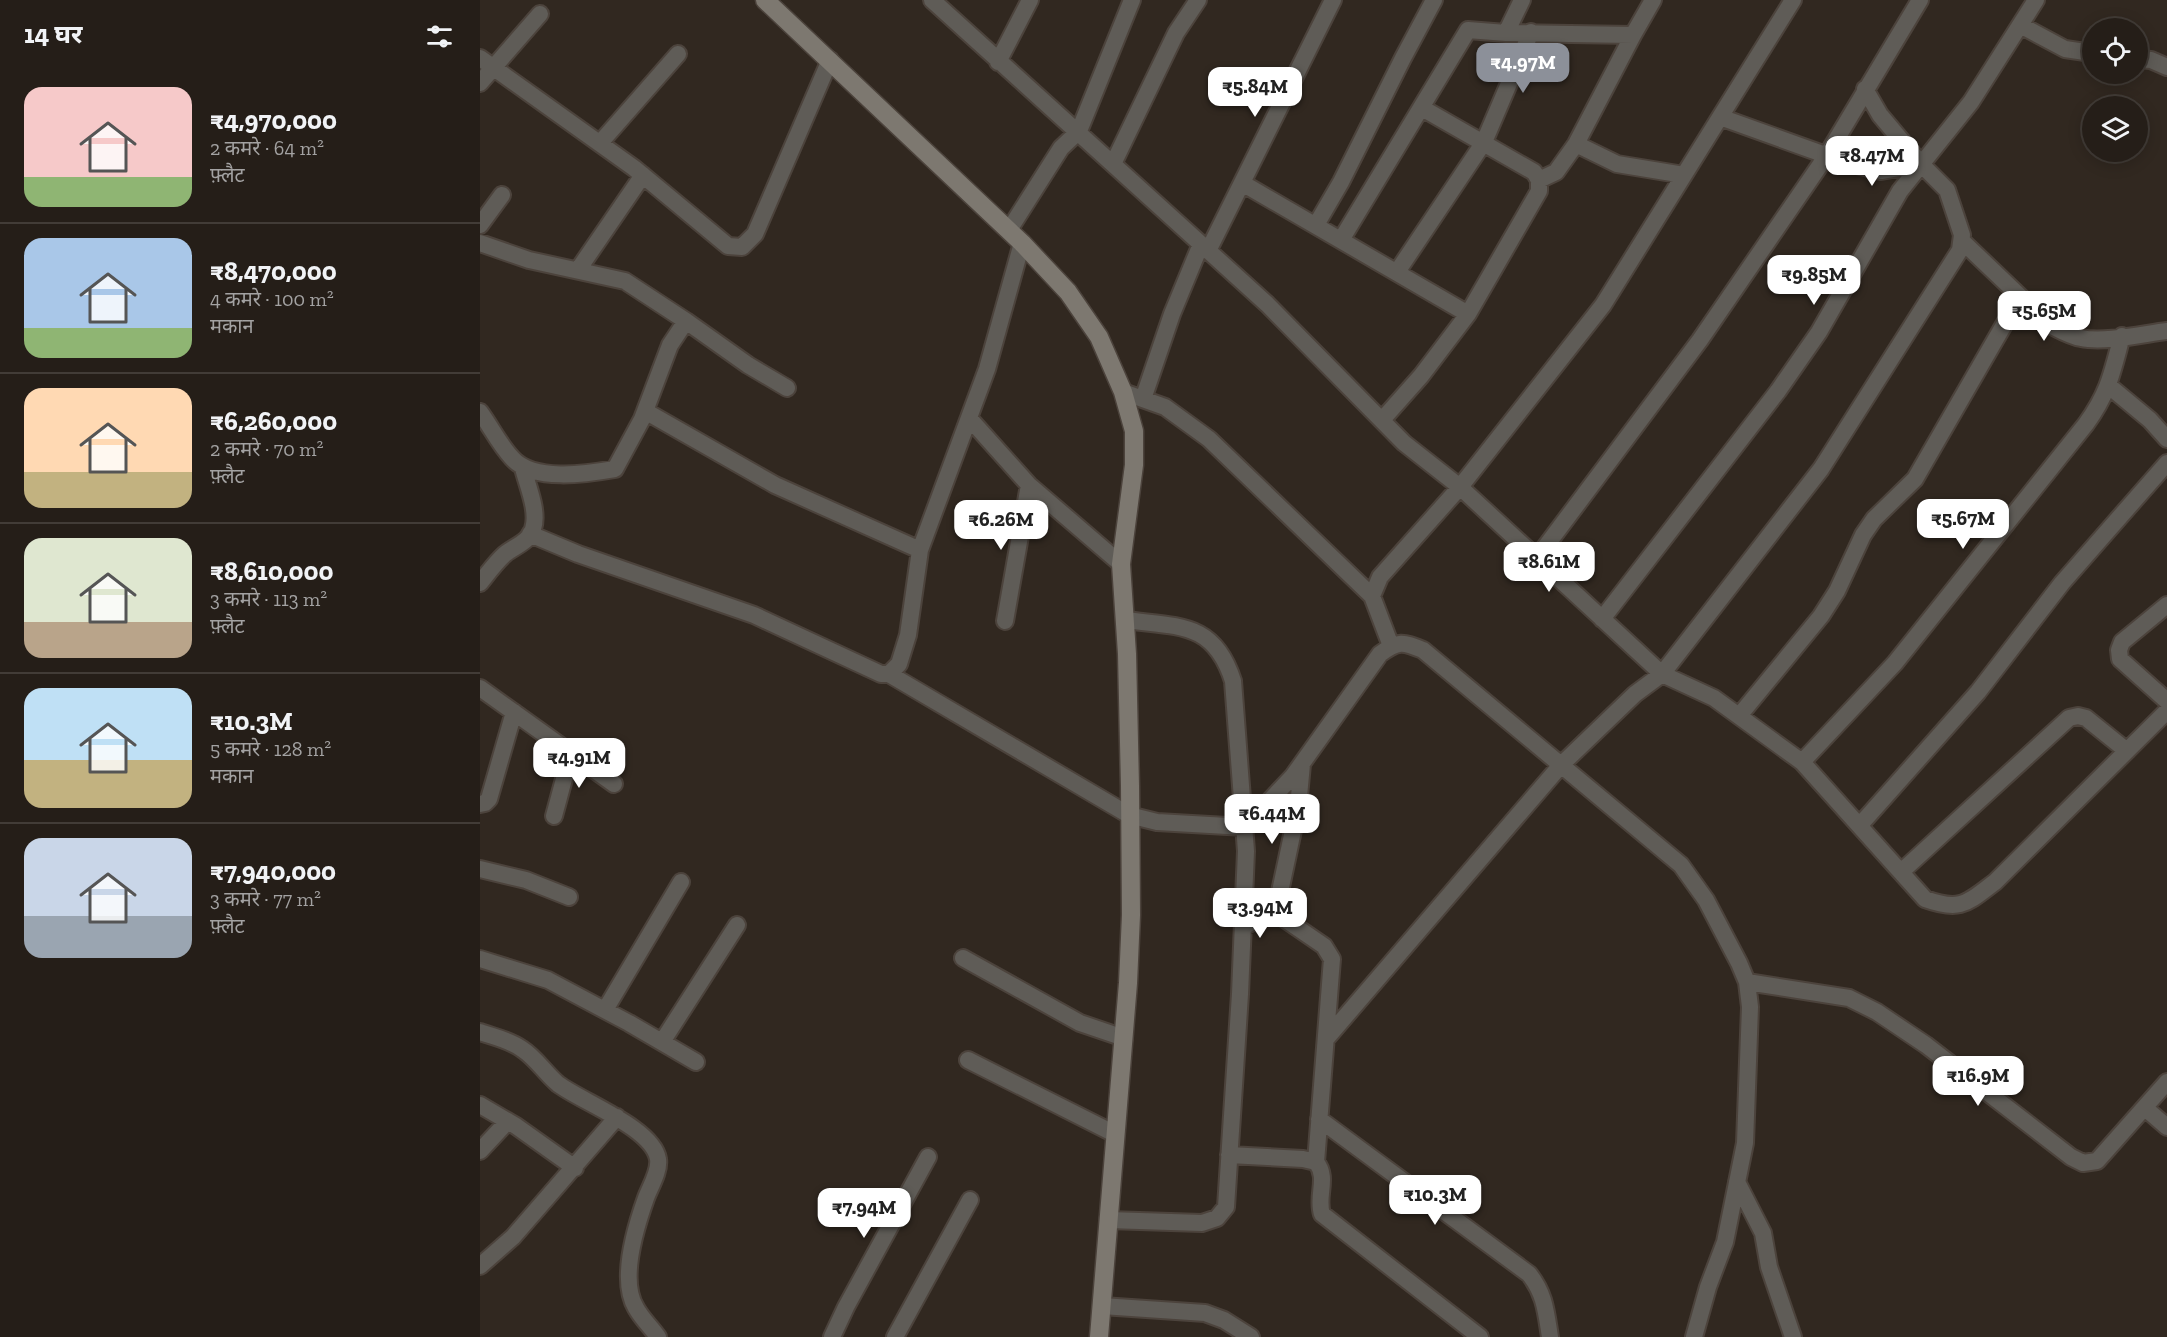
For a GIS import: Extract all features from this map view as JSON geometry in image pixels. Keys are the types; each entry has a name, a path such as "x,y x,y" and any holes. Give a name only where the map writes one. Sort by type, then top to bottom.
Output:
{"street":[{"path":"765,0 1015,236 1068,292 1099,337 1123,392 1134,431 1134,465 1121,564 1125,620 1131,915 1124,1038 1099,1337"},
{"path":"932,0 1267,304 1404,443 1460,487 1662,674 1714,698 1802,762 1925,898 1943,906 1965,904 1995,882 2167,711"},
{"path":"998,62 1030,0"},
{"path":"889,674 899,664 908,635 920,550 987,369 1015,236 1061,148 1079,131 1132,0"},
{"path":"1113,164 1176,33 1198,0"},
{"path":"1143,399 1172,314 1205,248 1242,183 1333,0"},
{"path":"1316,225 1341,182 1434,0"},
{"path":"1506,33 1522,0"},
{"path":"1539,180 1556,172 1576,144 1653,0"},
{"path":"1372,596 1380,577 1460,487 1603,305 1793,0"},
{"path":"1537,558 1700,339 1827,155 1920,0"},
{"path":"1602,619 1778,391 1819,332 1900,191 1971,102 2036,0"},
{"path":"480,83 486,63 540,14"},
{"path":"2020,25 2065,49 2082,52"},
{"path":"1341,240 1468,30 1506,33 1633,35"},
{"path":"1397,272 1484,142 1531,32"},
{"path":"600,143 678,54"},
{"path":"486,63 600,143 728,246 742,247 755,234 830,60"},
{"path":"2148,60 2167,67"},
{"path":"1326,1039 1561,765 1635,694 1662,674 1821,469 1960,250 1963,242 1962,235 1947,190 1921,164 1880,115 1865,89"},
{"path":"1382,420 1421,376 1468,314 1539,191 1539,180 1534,172 1422,108"},
{"path":"1720,117 1845,162 1881,171 1921,164"},
{"path":"1576,144 1617,164 1684,175"},
{"path":"578,270 642,175"},
{"path":"1242,183 1468,314"},
{"path":"480,225 502,195"},
{"path":"1963,242 2050,325 2079,338 2094,339 2167,331"},
{"path":"480,243 529,260 625,281 748,365 788,388"},
{"path":"1738,716 1821,616 1838,591 1863,535 1874,519 1915,479 2020,297"},
{"path":"480,412 497,440 513,460 523,468 540,474 615,469 645,411 670,345 686,321"},
{"path":"1802,762 1895,663 2086,424 2101,403 2109,386 2122,336"},
{"path":"2109,386 2150,420 2167,439"},
{"path":"1123,392 1165,407 1209,439 1372,596 1391,646"},
{"path":"645,411 775,485 920,550"},
{"path":"969,418 1029,485 1121,564"},
{"path":"1860,825 1978,692 2062,583 2167,463"},
{"path":"480,583 505,554 528,538 530,534 534,521 523,468"},
{"path":"1005,621 1029,485"},
{"path":"530,534 578,554 754,615 882,674 889,674 1129,814 1157,822 1245,827 1293,776 1380,654 1391,646 1404,642 1423,650 1681,865 1706,900 1747,982 1750,1007 1745,1143 1725,1242 1708,1287 1694,1337"},
{"path":"2167,605 2122,642 2119,651 2120,658 2167,701"},
{"path":"1108,1220 1202,1224 1217,1218 1226,1207 1243,927 1245,827 1233,681 1226,661 1212,641 1193,630 1125,620"},
{"path":"480,688 614,784"},
{"path":"480,804 489,799 514,712"},
{"path":"1901,872 2069,718 2078,716 2086,718 2127,751"},
{"path":"554,816 571,753"},
{"path":"1243,927 1273,911 1278,901 1298,807 1302,764"},
{"path":"480,869 526,880 568,897"},
{"path":"605,1010 681,882"},
{"path":"1273,911 1324,946 1332,959 1316,1162"},
{"path":"662,1042 736,925"},
{"path":"963,958 1080,1023 1124,1038"},
{"path":"480,959 548,980 696,1062"},
{"path":"1747,982 1849,998 1877,1012 1926,1045 2071,1157 2083,1163 2097,1161 2167,1082"},
{"path":"480,1032 524,1050 558,1084 617,1118 644,1136 653,1146 658,1160 657,1169 642,1210 628,1269 630,1293 635,1308 658,1337"},
{"path":"968,1060 1115,1134"},
{"path":"480,1105 508,1121 575,1167"},
{"path":"2145,1108 2167,1127"},
{"path":"480,1266 513,1237 617,1118"},
{"path":"1319,1119 1529,1274 1539,1287 1550,1337"},
{"path":"480,1151 508,1121"},
{"path":"1229,1155 1304,1159 1316,1162 1323,1177 1319,1205 1322,1214 1480,1337"},
{"path":"832,1337 928,1157"},
{"path":"1737,1182 1762,1233 1769,1267 1792,1337"},
{"path":"895,1337 970,1200"},
{"path":"1102,1306 1205,1313 1224,1320 1251,1337"}]}
